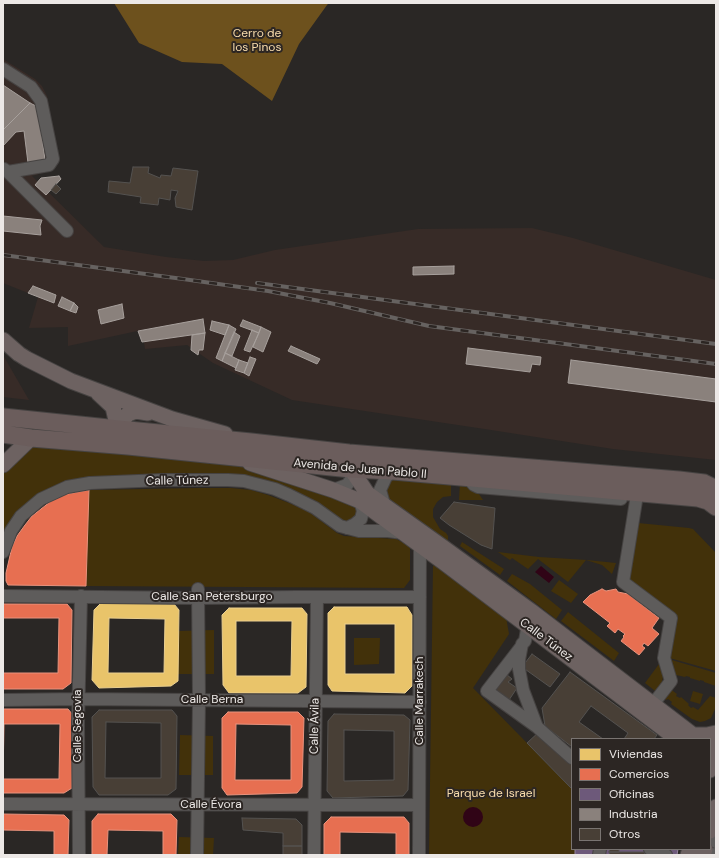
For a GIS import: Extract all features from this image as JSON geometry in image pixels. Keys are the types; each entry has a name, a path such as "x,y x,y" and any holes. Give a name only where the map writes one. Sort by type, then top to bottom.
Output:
{"highway":[{"name":"Avenida de Juan Pablo II","path":"3,417 118,430 251,442 352,465 393,472 468,478 641,497 698,498 708,501 716,507"},
{"path":"118,430 128,446"},
{"name":"Avenida de Juan Pablo II","path":"3,434 232,457 352,465 679,480 702,483 716,489"}],"main road":[{"path":"3,340 19,354 71,381 172,419"},
{"path":"95,390 113,407 118,430"},
{"path":"118,430 128,414 136,411 172,419 251,442"},
{"path":"3,465 31,438"},
{"name":"Calle Túnez","path":"232,457 333,490 360,501 409,530 440,544 529,618 676,732 693,735 706,735 716,732"},
{"name":"Calle Túnez","path":"352,465 367,493 384,504 409,530 421,546 529,618 653,704 676,732"},
{"path":"711,763 716,746"},
{"path":"711,828 716,807"}],"street":[{"path":"3,69 31,86 41,101 53,159 49,165 6,170"},
{"path":"6,170 67,231"},
{"path":"333,490 347,485 352,465"},
{"path":"384,504 380,490 386,477 393,472"},
{"name":"Calle Túnez","path":"3,552 7,533 21,516 42,499 67,487 90,482 228,480 244,482 275,489 301,500 340,526 359,531 409,530"},
{"path":"641,497 623,582 672,618 664,658 671,682 653,704"},
{"path":"347,528 361,519 363,511 360,501"},
{"path":"421,546 440,544"},
{"name":"Calle Marrakech","path":"419,855 421,546"},
{"path":"197,855 199,700 198,593"},
{"name":"Calle San Petersburgo","path":"7,594 81,596 198,593 317,597 420,597"},
{"name":"Calle Segovia","path":"79,855 78,804 81,596"},
{"name":"Calle Ávila","path":"314,855 317,597"},
{"path":"529,618 525,641 487,692 537,727 571,757"},
{"path":"522,644 519,660 522,690 537,727"},
{"name":"Calle Berna","path":"3,700 79,699 420,702"},
{"name":"Calle Évora","path":"3,804 420,805"},
{"path":"710,855 716,854"}],"shaded area":[{"path":"3,59 35,79 42,86 47,96 58,157 56,167 50,171 32,176 104,247 166,257 204,261 233,260 275,250 418,229 532,228 573,238 716,280 716,460 613,449 292,400 213,363 187,345 145,349 142,330 68,346 68,327 29,328 38,297 3,283"},
{"path":"3,355 29,400 3,397"},
{"path":"541,566 554,577 549,583 535,572"},
{"path":"473,807 480,810 483,817 480,824 473,827 466,824 463,817 466,810"}],"green space":[{"name":"Cerro de los Pinos","path":"114,3 329,3 299,44 272,101 222,64 182,62 139,43"},
{"path":"33,445 238,464 353,502 359,510 354,521 343,522 299,494 156,476 90,477 74,479 59,484 18,514 3,531 3,471"},
{"path":"395,478 451,481 451,496 443,497 437,502 433,509 433,517 440,529 448,536 448,542 387,500 386,493 390,482"},
{"path":"460,482 469,489 480,490 479,494 483,500 459,500"},
{"path":"231,488 251,490 268,495 309,512 337,533 344,536 396,539 406,544 410,548 410,580 404,588 86,586 89,490"},
{"path":"638,523 693,529 716,553 716,671 666,657 674,617 628,582"},
{"path":"462,542 504,569 500,575 460,546"},
{"path":"498,552 539,557 587,560 616,563 612,574 602,565 586,560 568,582 538,559 528,569 512,558 510,560"},
{"name":"Parque de Israel","path":"436,564 506,617 509,634 473,688 571,788 571,850 575,850 575,855 429,855 433,566"},
{"path":"512,574 530,584 562,610 556,619 507,581"},
{"path":"559,580 578,594 571,603 551,591"},
{"path":"568,612 619,653 614,661 561,621"},
{"path":"214,630 214,674 178,674 179,631"},
{"path":"354,638 380,638 379,664 354,665"},
{"path":"665,658 716,673 716,686 690,677 676,675 676,673 672,672"},
{"path":"662,660 662,682 665,686 659,694 645,683"},
{"path":"669,688 677,694 676,696 681,697 689,704 688,705 691,708 693,707 698,710 710,696 716,698 715,709 711,718 700,722 692,719 671,704 672,702 668,699 666,700 662,696"},
{"path":"693,691 703,694 700,704 690,701"},
{"path":"180,735 213,736 213,775 179,775"},
{"path":"179,837 214,838 213,855 178,855"}],"building: Viviendas":[{"path":"101,603 174,604 179,610 178,681 171,686 99,688 92,680 94,610","holes":["109,618 165,619 164,673 108,673"]},
{"path":"334,607 407,607 412,615 412,686 405,693 332,691 328,685 328,613","holes":["345,624 395,624 395,674 345,674"]},
{"path":"229,608 302,608 307,614 306,687 298,693 229,693 223,685 222,615","holes":["236,621 292,621 291,676 236,676"]}],"building: Comercios":[{"path":"89,490 86,586 8,585 6,581 6,573 12,547 17,536 32,516 55,498"},
{"path":"602,589 606,591 616,589 618,592 628,594 659,618 652,628 659,634 648,646 644,643 642,646 645,648 639,655 621,641 625,634 618,629 615,633 607,626 610,623 583,602 590,595"},
{"path":"3,604 67,604 72,610 71,683 63,689 3,689 3,673 58,673 59,618 3,618"},
{"path":"3,709 68,709 73,715 72,788 64,793 3,793","holes":["4,724 60,724 59,779 3,779"]},
{"path":"228,712 298,712 304,718 302,787 297,793 227,795 222,788 222,718","holes":["236,724 291,725 291,780 235,780"]},
{"path":"3,814 64,815 69,820 68,855 54,855 54,831 3,830"},
{"path":"98,814 171,814 177,820 176,855 163,855 163,831 108,830 107,855 92,855 92,821"},
{"path":"331,817 404,817 409,823 409,855 396,855 396,833 340,832 340,855 324,855 324,824"}],"building: Oficinas":[{"path":"575,850 678,850 677,855 575,855"}],"building: Industria":[{"path":"3,85 30,103 3,130"},
{"path":"30,103 38,107 45,160 28,163 24,131 16,132 3,146 3,130"},
{"path":"59,176 61,179 46,195 35,185 41,178"},
{"path":"3,216 42,220 40,226 41,235 3,231"},
{"path":"454,266 454,274 413,275 413,267"},
{"path":"33,286 56,295 54,303 28,293"},
{"path":"62,297 74,303 70,311 58,306"},
{"path":"74,303 78,307 76,313 70,311"},
{"path":"122,304 124,318 101,324 98,310"},
{"path":"203,319 205,333 142,342 138,331"},
{"path":"243,320 261,327 259,333 240,326"},
{"path":"212,321 229,325 225,335 210,330"},
{"path":"229,325 236,329 222,361 216,358"},
{"path":"261,327 271,332 263,352 253,347"},
{"path":"252,330 259,333 250,352 244,350"},
{"path":"234,332 240,336 232,356 225,353"},
{"path":"205,333 203,350 199,350 198,355 191,350 192,335"},
{"path":"291,346 320,359 317,364 288,351"},
{"path":"468,348 541,357 540,365 532,364 530,372 466,364"},
{"path":"225,353 239,360 236,368 222,361"},
{"path":"250,357 256,359 249,376 244,373"},
{"path":"239,360 248,363 244,373 235,370"},
{"path":"571,360 716,379 716,402 568,383"}],"building: Otros":[{"path":"133,167 149,167 148,173 160,178 161,175 171,176 173,168 198,171 192,210 176,207 175,198 178,191 171,190 170,200 159,198 158,205 140,203 141,197 108,192 109,181 130,183"},
{"path":"56,184 61,189 56,194 51,190"},
{"path":"454,502 495,508 492,549 481,545 440,518"},
{"path":"532,654 560,674 550,687 522,667"},
{"path":"570,672 657,735 655,738 571,738 571,746 545,726 542,708"},
{"path":"506,674 512,679 508,682 517,688 509,700 493,688"},
{"path":"591,706 628,733 625,738 602,738 579,722"},
{"path":"99,710 172,710 177,716 176,789 168,795 99,795 93,787 92,717","holes":["106,722 161,723 161,778 105,778"]},
{"path":"334,714 404,715 410,720 408,790 403,796 333,798 327,791 328,721","holes":["344,730 394,731 394,780 344,781"]},
{"path":"540,731 571,763 571,788 527,743"},
{"path":"242,818 296,819 302,825 302,846 283,846 283,833 243,830"},
{"path":"283,846 302,846 302,855 283,855"},
{"path":"610,850 619,850 619,852 609,852"},
{"path":"609,852 644,852 645,855 610,855"}],"railway":[{"path":"3,255 268,291 330,303 429,326 716,364"},
{"path":"257,283 716,344"}]}
